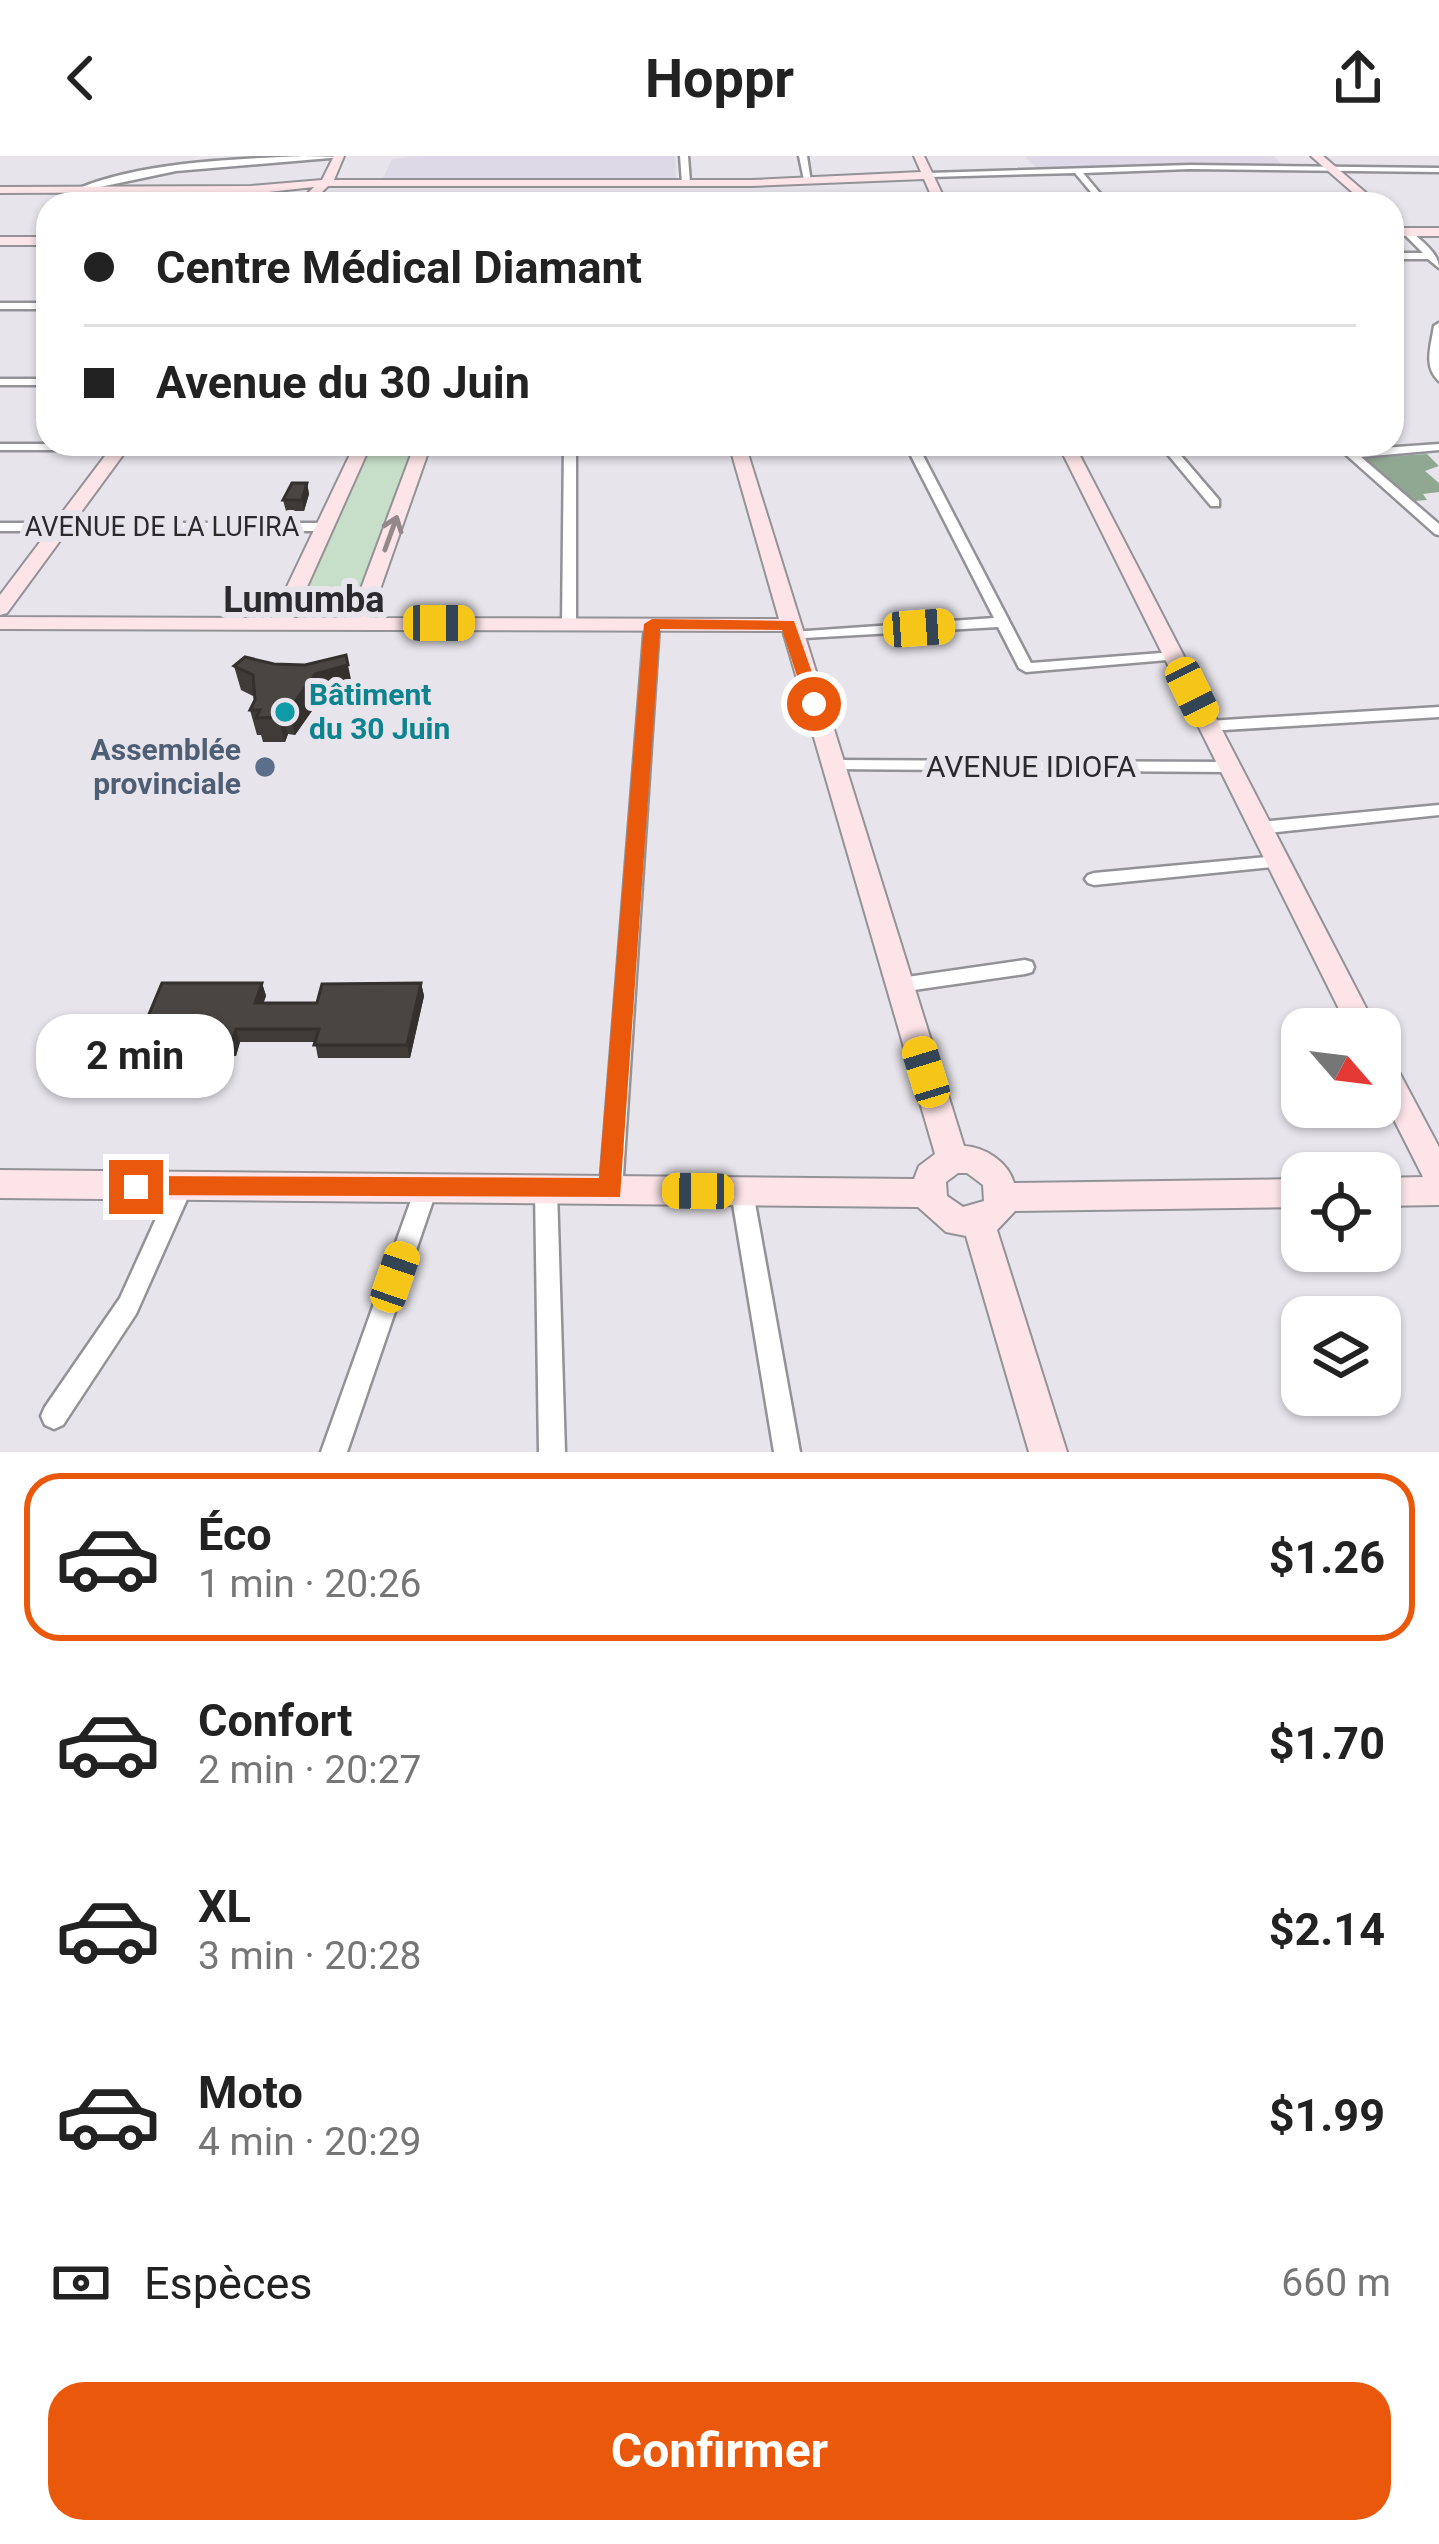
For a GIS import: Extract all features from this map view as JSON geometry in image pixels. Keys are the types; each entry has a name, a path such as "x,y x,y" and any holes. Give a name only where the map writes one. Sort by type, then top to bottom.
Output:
{"street":[{"path":"684,156 686,183"},
{"path":"803,156 808,180"},
{"path":"919,156 936,192"},
{"path":"1019,156 1030,171"},
{"path":"1316,156 1359,192"},
{"path":"1414,156 1436,170"},
{"path":"0,190 81,189 212,162 338,157"},
{"path":"314,192 338,157"},
{"path":"1076,169 1095,192"},
{"path":"496,192 542,183 808,180 1076,169 1436,170"},
{"path":"110,185 251,189 488,183 519,187"},
{"path":"478,192 488,183"},
{"path":"319,186 403,192"},
{"path":"518,192 519,187"},
{"path":"1404,232 1439,232"},
{"path":"1404,235 1436,260"},
{"path":"0,243 36,243"},
{"path":"1404,257 1436,260"},
{"path":"0,306 36,306"},
{"path":"1439,326 1433,356 1439,378"},
{"path":"0,382 36,382"},
{"path":"0,447 36,447"},
{"path":"1404,448 1439,447"},
{"path":"0,609 114,456"},
{"path":"280,623 357,456"},
{"path":"358,623 419,456"},
{"path":"569,624 570,456"},
{"path":"740,456 952,1159"},
{"path":"917,456 1030,670 1174,656"},
{"path":"1072,456 1352,1008"},
{"path":"1176,456 1215,503"},
{"path":"1354,456 1439,532"},
{"name":"AVENUE DE LA LUFIRA","path":"0,527 323,527"},
{"path":"0,623 652,624 790,630 1003,622"},
{"path":"611,1190 652,624"},
{"path":"1208,726 1439,712"},
{"name":"AVENUE IDIOFA","path":"835,765 1228,766"},
{"path":"1259,828 1439,811"},
{"path":"1094,879 1277,862"},
{"path":"900,985 1025,968"},
{"path":"1401,1104 1439,1178"},
{"path":"928,1193 935,1168 952,1159 973,1160 992,1170 991,1210 1048,1452"},
{"path":"0,1184 928,1193"},
{"path":"54,1416 128,1306 181,1188"},
{"path":"334,1452 426,1189"},
{"path":"546,1190 552,1452"},
{"path":"1401,1192 1439,1191"},
{"path":"742,1192 787,1452"},
{"path":"928,1193 947,1217 991,1210 1281,1194"}],"shaded area":[{"path":"675,156 676,178 382,180 392,159"},
{"path":"1024,156 1274,156 1283,166 1038,169"}],"green space":[{"path":"1427,454 1439,466 1425,471 1439,483 1439,492 1423,494 1427,500 1415,501 1364,458"},
{"path":"363,456 412,456 354,612 341,618 302,618 295,611"}],"building":[{"path":"292,483 307,483 302,500 283,500"},
{"path":"346,655 348,665 315,674 289,710 281,710 278,717 256,718 260,710 250,710 255,700 253,675 234,666 245,657 305,665"},
{"path":"162,983 262,983 255,1003 317,1003 322,984 421,983 407,1045 314,1045 319,1029 236,1029 231,1043 137,1043"}],"place":[{"name":"Bâtiment du 30 Juin","path":"285,712"},
{"name":"Assemblée provinciale","path":"265,767"}],"district":[{"name":"Lumumba","path":"304,599"}],"route":[{"path":"136,1187 611,1190 652,624 788,625 814,704"}]}
